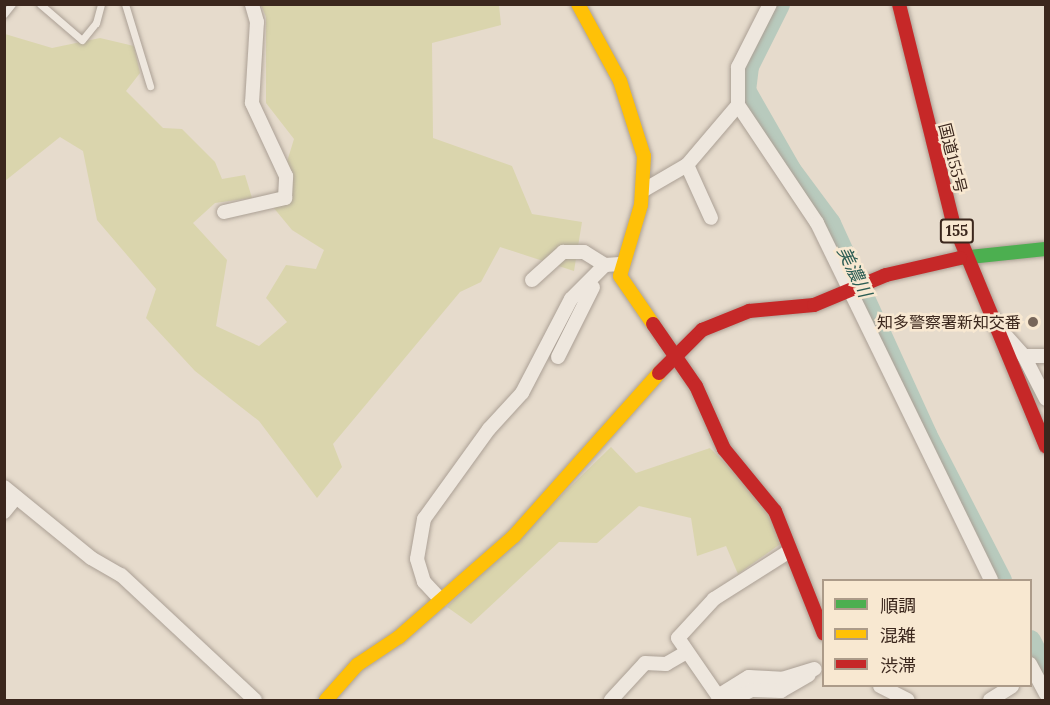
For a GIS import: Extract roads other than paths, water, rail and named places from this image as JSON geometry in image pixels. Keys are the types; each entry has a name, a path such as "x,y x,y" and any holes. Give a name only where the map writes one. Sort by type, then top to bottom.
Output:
{"main road":[{"path":"578,4 620,81 644,156 644,190 620,267 673,357 696,386 724,449 775,511 787,534 788,552 822,629"},
{"name":"国道155号","path":"899,4 942,186 967,256 1046,447"},
{"path":"326,700 357,665 441,600 543,507 673,357 722,318 814,305 886,275 967,256 1046,249"}],"street":[{"path":"224,212 285,198 286,176 254,116 252,4"},
{"path":"770,4 738,67 738,105 817,223 991,579"},
{"path":"644,190 687,165 738,105"},
{"path":"687,165 711,218"},
{"path":"532,280 563,252 584,252 605,265 620,267"},
{"path":"441,600 424,582 417,559 424,519 489,429 522,393 571,298 605,265"},
{"path":"558,357 589,290 620,267"},
{"path":"993,321 1024,356 1046,399"},
{"path":"1024,356 1046,356"},
{"path":"4,487 91,558 121,575 255,700"},
{"path":"4,512 16,497"},
{"path":"788,552 714,599 678,638 685,653 716,698 749,677 782,679 819,668"},
{"path":"611,700 645,663 666,664 685,653"},
{"path":"732,700 752,690 783,696 819,668"},
{"path":"1035,668 1046,694"},
{"path":"882,687 908,700"},
{"path":"990,700 1010,687"}],"lane":[{"path":"4,14 12,4"},
{"path":"40,4 82,40 96,23 101,4"},
{"path":"125,4 150,86"}],"waterway":[{"name":"美濃川","path":"779,4 748,66 745,90 790,169 830,223 926,434 1000,579"},
{"name":"美濃川","path":"1032,644 1046,671"}],"place":[{"name":"知多警察署新知交番","path":"1033,322"}]}
